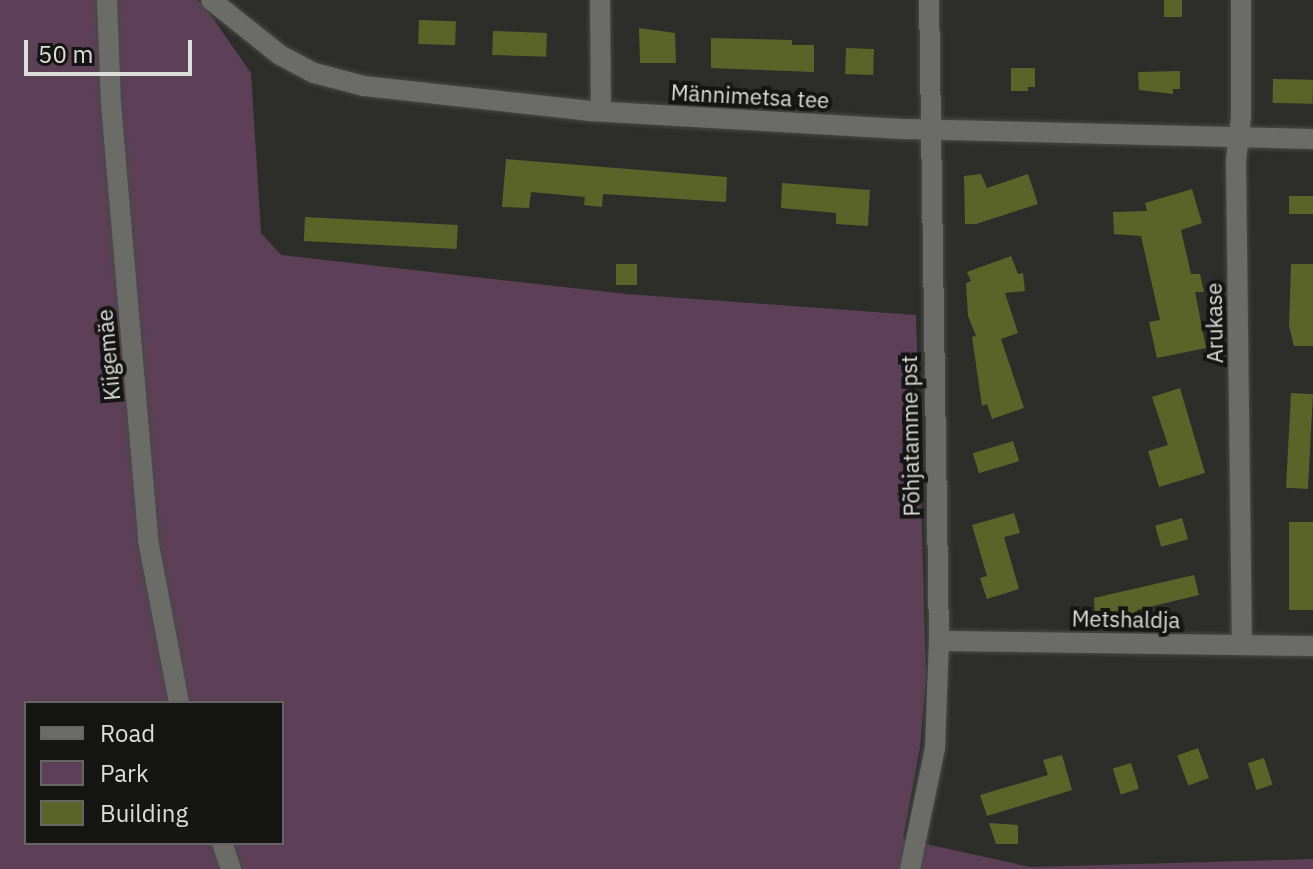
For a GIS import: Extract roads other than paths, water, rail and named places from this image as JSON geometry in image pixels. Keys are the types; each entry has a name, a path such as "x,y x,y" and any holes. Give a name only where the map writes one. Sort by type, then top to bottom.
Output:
{"street":[{"name":"Kiigemäe","path":"107,0 111,104 148,540 179,701"},
{"name":"Männimetsa tee","path":"211,0 280,55 314,73 364,86 601,111 930,129 1313,139"},
{"path":"600,0 601,111"},
{"name":"Põhjatamme pst","path":"910,869 935,748 939,641 929,0"},
{"name":"Arukase","path":"1241,0 1242,645"},
{"name":"Metshaldja","path":"939,641 1313,646"},
{"path":"223,845 231,869"}]}
